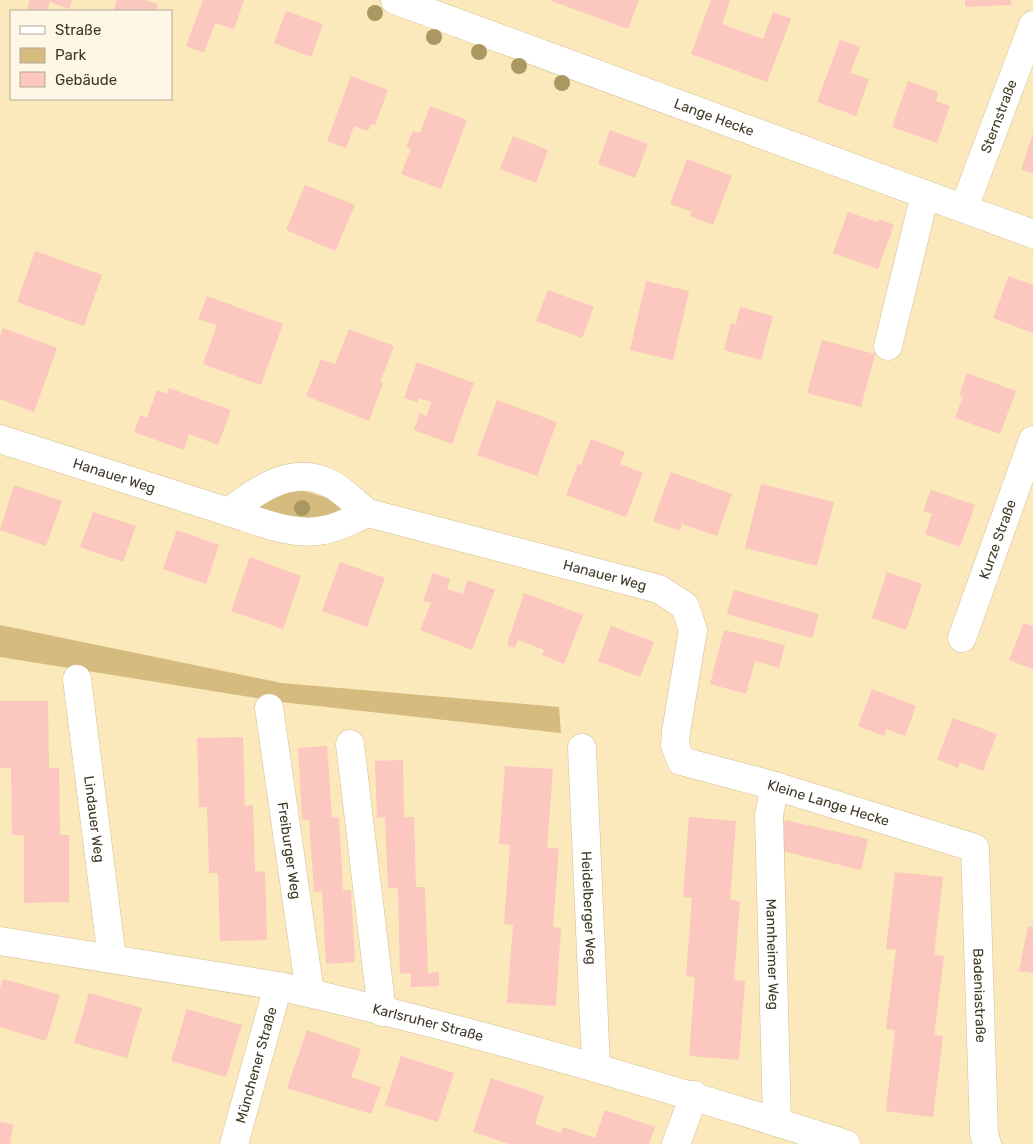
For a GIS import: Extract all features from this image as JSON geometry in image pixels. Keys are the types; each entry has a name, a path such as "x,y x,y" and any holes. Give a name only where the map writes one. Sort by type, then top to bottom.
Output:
{"street":[{"name":"Lange Hecke","path":"395,0 1033,234"},
{"name":"Sternstraße","path":"964,208 1033,26"},
{"path":"888,346 925,194"},
{"name":"Hanauer Weg","path":"0,439 283,528 304,532 325,530 368,513"},
{"name":"Kurze Straße","path":"962,638 1033,440"},
{"name":"Hanauer Weg","path":"229,512 255,491 289,477 310,478 331,484 368,513 659,589 673,596 685,606 693,630 676,732 675,745 681,761"},
{"name":"Lindauer Weg","path":"77,679 112,959"},
{"name":"Freiburger Weg","path":"269,708 310,993"},
{"path":"350,744 382,1012"},
{"name":"Heidelberger Weg","path":"582,748 596,1066"},
{"name":"Kleine Lange Hecke","path":"681,761 775,786 975,848"},
{"name":"Mannheimer Weg","path":"775,786 769,815 777,1122"},
{"name":"Badeniastraße","path":"975,848 984,1134 987,1144"},
{"name":"Karlsruher Straße","path":"0,941 278,986 310,993 382,1012 467,1031 596,1066 694,1095 846,1144"},
{"name":"Münchener Straße","path":"234,1144 278,986"},
{"path":"676,1144 694,1095"}],"green space":[{"path":"300,490 342,502 347,511 311,523 259,510 260,504 285,493"},
{"path":"0,625 282,683 559,707 561,733 281,702 0,657"}],"building":[{"path":"30,0 72,0 69,9 50,2 47,10 26,10"},
{"path":"117,0 145,0 158,4 155,10 113,10"},
{"path":"203,0 244,0 234,29 215,23 204,53 186,46"},
{"path":"549,0 639,0 628,29"},
{"path":"711,0 730,0 722,24 763,39 773,12 791,19 767,82 691,54"},
{"path":"965,0 1011,0 1011,5 965,7"},
{"path":"286,11 323,24 311,57 274,43"},
{"path":"840,40 860,47 850,73 869,79 856,116 817,102"},
{"path":"351,76 388,90 375,125 371,124 368,131 354,126 346,148 327,141"},
{"path":"908,81 938,92 936,101 950,106 937,143 892,127"},
{"path":"430,106 467,120 441,189 401,174 411,149 406,147 413,131 420,133"},
{"path":"610,130 648,144 635,178 598,164"},
{"path":"1033,133 1033,173 1021,170"},
{"path":"513,136 548,150 536,183 500,169"},
{"path":"687,159 732,176 713,225 690,216 692,212 670,204"},
{"path":"305,185 355,205 335,251 286,230"},
{"path":"848,212 878,222 879,219 894,225 878,269 833,253"},
{"path":"35,251 102,275 84,326 17,302"},
{"path":"1009,276 1033,285 1033,333 993,318"},
{"path":"646,281 689,291 673,360 630,350"},
{"path":"548,290 594,307 582,338 536,321"},
{"path":"207,296 283,324 261,385 203,364 217,325 198,319"},
{"path":"740,307 773,316 761,360 724,350 731,323 736,324"},
{"path":"3,328 57,348 34,412 0,399 0,336"},
{"path":"349,329 394,346 380,382 383,383 369,421 306,396 321,359 335,364"},
{"path":"822,340 875,354 861,407 807,393"},
{"path":"417,362 474,383 452,444 414,430 420,413 426,416 432,402 419,398 417,402 404,398"},
{"path":"967,373 1016,391 1000,434 955,418 963,396 959,395"},
{"path":"169,388 231,410 218,445 189,434 184,450 134,432 140,415 147,418 157,390 167,394"},
{"path":"497,400 557,422 537,476 477,455"},
{"path":"591,439 625,452 620,464 643,473 626,517 566,495 578,464 581,465"},
{"path":"671,472 732,494 717,536 682,524 680,531 653,521"},
{"path":"761,484 834,502 817,566 745,548"},
{"path":"14,485 62,501 46,546 0,530"},
{"path":"931,490 975,505 960,547 925,534 932,514 923,511"},
{"path":"93,512 136,526 123,562 80,547"},
{"path":"177,530 219,545 206,584 163,569"},
{"path":"250,557 301,576 283,629 231,611"},
{"path":"340,562 385,578 367,627 322,611"},
{"path":"887,572 922,584 906,630 872,618"},
{"path":"433,573 450,579 447,589 463,594 468,580 495,590 472,650 420,630 431,603 423,601"},
{"path":"734,590 819,614 812,638 727,614"},
{"path":"524,593 583,615 564,664 542,655 544,650 518,640 515,648 507,645"},
{"path":"1024,623 1033,626 1033,669 1009,660"},
{"path":"611,626 654,642 640,677 598,661"},
{"path":"724,630 785,645 779,668 755,661 746,694 710,684"},
{"path":"872,689 916,706 905,736 886,729 884,736 858,726"},
{"path":"0,701 48,701 49,768 59,768 60,835 69,835 69,902 24,903 24,835 12,835 11,768 0,768"},
{"path":"953,718 997,734 983,771 960,762 958,768 937,759"},
{"path":"243,737 245,806 253,805 255,872 265,871 267,940 220,941 218,873 209,873 207,807 199,807 197,738"},
{"path":"327,746 332,818 339,818 343,890 351,890 355,962 326,964 322,891 314,892 309,820 302,820 298,748"},
{"path":"403,760 404,817 414,817 416,887 425,887 428,973 439,972 439,986 411,987 411,973 400,974 398,888 388,888 385,817 377,818 375,761"},
{"path":"505,766 553,769 547,848 559,848 553,927 561,928 556,1006 507,1003 513,925 504,924 510,845 499,844"},
{"path":"689,817 736,821 730,900 740,901 734,980 745,981 739,1060 689,1056 695,977 686,976 692,898 683,897"},
{"path":"785,820 868,839 861,870 778,850"},
{"path":"895,872 943,877 934,955 944,956 934,1035 943,1036 933,1117 886,1111 895,1030 886,1029 896,950 886,949"},
{"path":"1028,926 1033,927 1033,973 1019,971"},
{"path":"3,979 60,995 46,1041 0,1027 0,988"},
{"path":"89,993 142,1008 127,1058 74,1043"},
{"path":"187,1009 242,1025 226,1077 171,1061"},
{"path":"307,1030 361,1049 351,1077 381,1087 371,1114 287,1088"},
{"path":"401,1056 454,1073 438,1122 385,1105"},
{"path":"491,1078 544,1096 535,1124 561,1133 563,1127 595,1138 605,1110 655,1127 649,1144 509,1144 473,1132"},
{"path":"0,1122 13,1124 10,1144 0,1144"}]}
